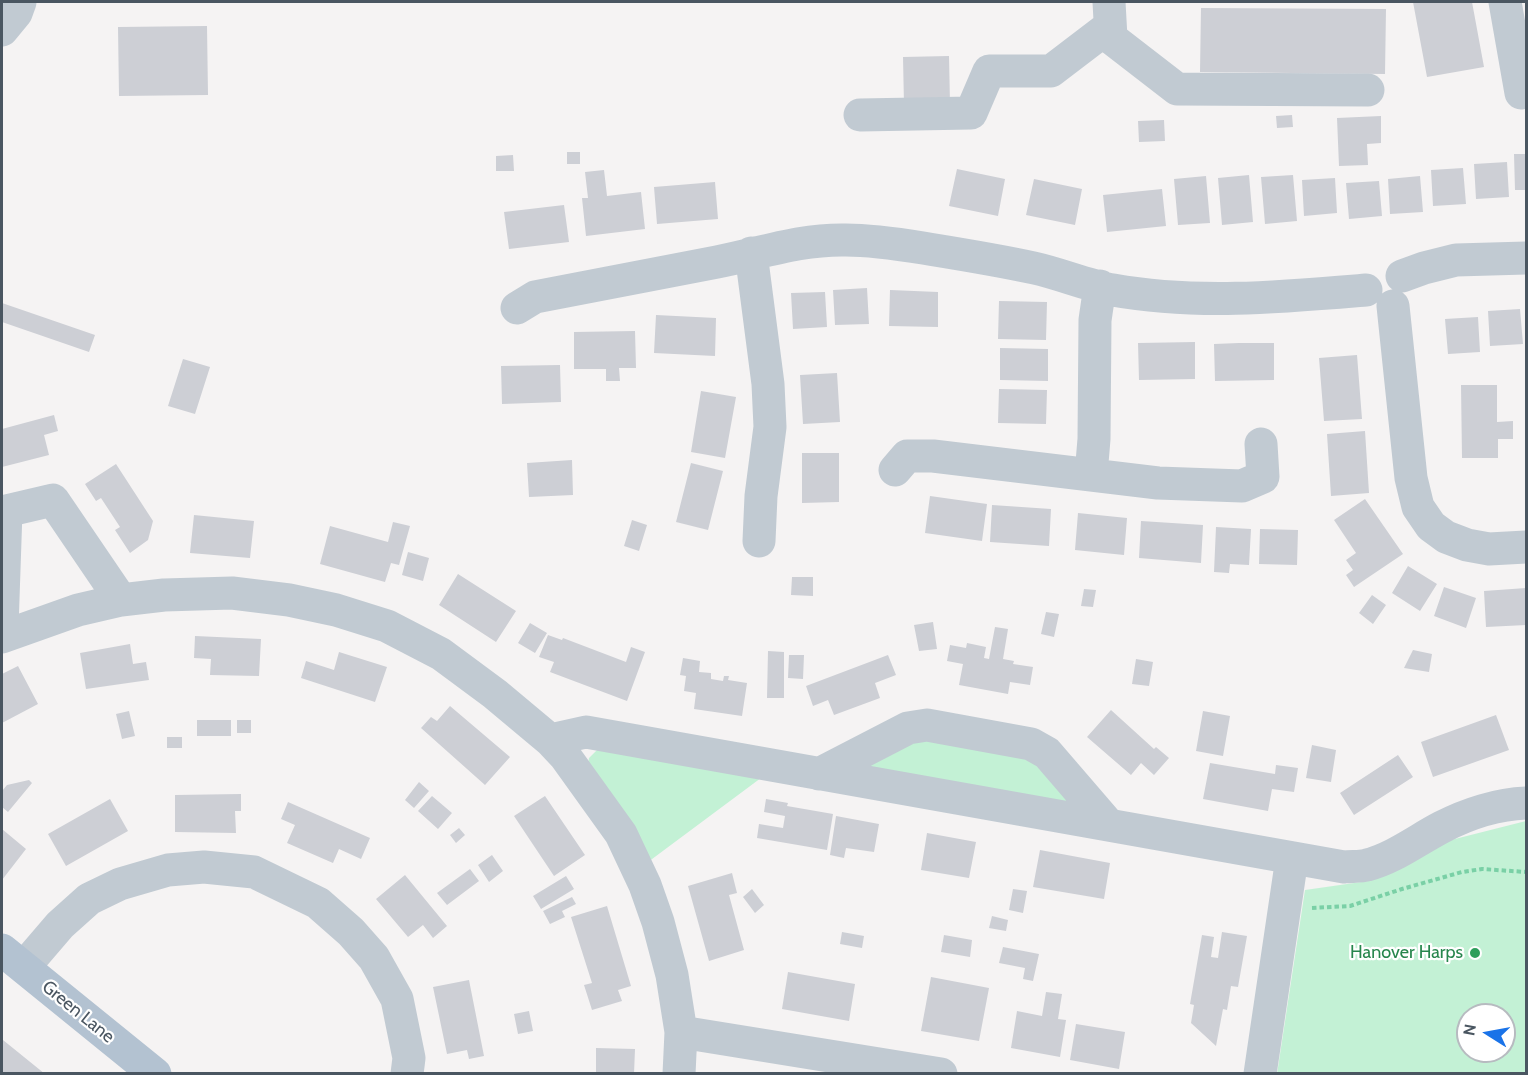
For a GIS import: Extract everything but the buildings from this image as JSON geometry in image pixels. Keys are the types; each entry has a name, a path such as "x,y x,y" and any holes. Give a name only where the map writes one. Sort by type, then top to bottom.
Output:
{"main road":[{"name":"Green Lane","path":"13,958 155,1074"}],"street":[{"path":"2,30 16,13 20,2"},
{"path":"1505,2 1521,93"},
{"path":"861,115 971,113 989,71 1051,71 1110,22 1177,89 1368,90"},
{"path":"517,308 535,297 820,240 892,243 948,251 1035,268 1113,290 1212,298 1314,294 1379,298 1403,296 1405,283 1402,276 1424,268 1456,260 1527,258"},
{"path":"751,254 768,384 770,427 761,496 759,541"},
{"path":"1091,475 1094,439 1095,320 1100,286"},
{"path":"1379,298 1418,507 1431,526 1446,537 1467,545 1489,549 1527,547"},
{"path":"895,470 907,456 933,456 1158,483 1242,486 1263,477 1262,444"},
{"path":"2,628 6,512 53,500 121,600"},
{"path":"2,637 78,610 121,600 164,595 232,593 289,600 336,610 387,626 441,654 495,694 550,740 571,764 621,834 645,885 658,922 672,975 681,1032 679,1074"},
{"path":"819,774 908,728 927,725 1020,741 1047,753 1109,825"},
{"path":"550,740 586,732 1344,867 1365,866 1397,854 1462,817 1502,806 1527,803"},
{"path":"1260,1074 1292,858"},
{"path":"13,958 60,925 89,899 120,885 168,870 204,867 254,872 318,903 351,932 374,958 397,999 409,1058 407,1074"},
{"path":"681,1032 941,1074"}],"path":[{"path":"1285,908 1350,906 1462,872 1482,869 1527,872"}],"green space":[{"path":"928,736 1021,750 1073,803 864,771 863,758"},
{"path":"601,746 769,772 644,865 587,770 589,758"},
{"path":"1526,821 1526,1073 1277,1074 1305,890 1368,881 1447,841"}],"place":[{"name":"Hanover Harps","path":"1475,953"}]}
